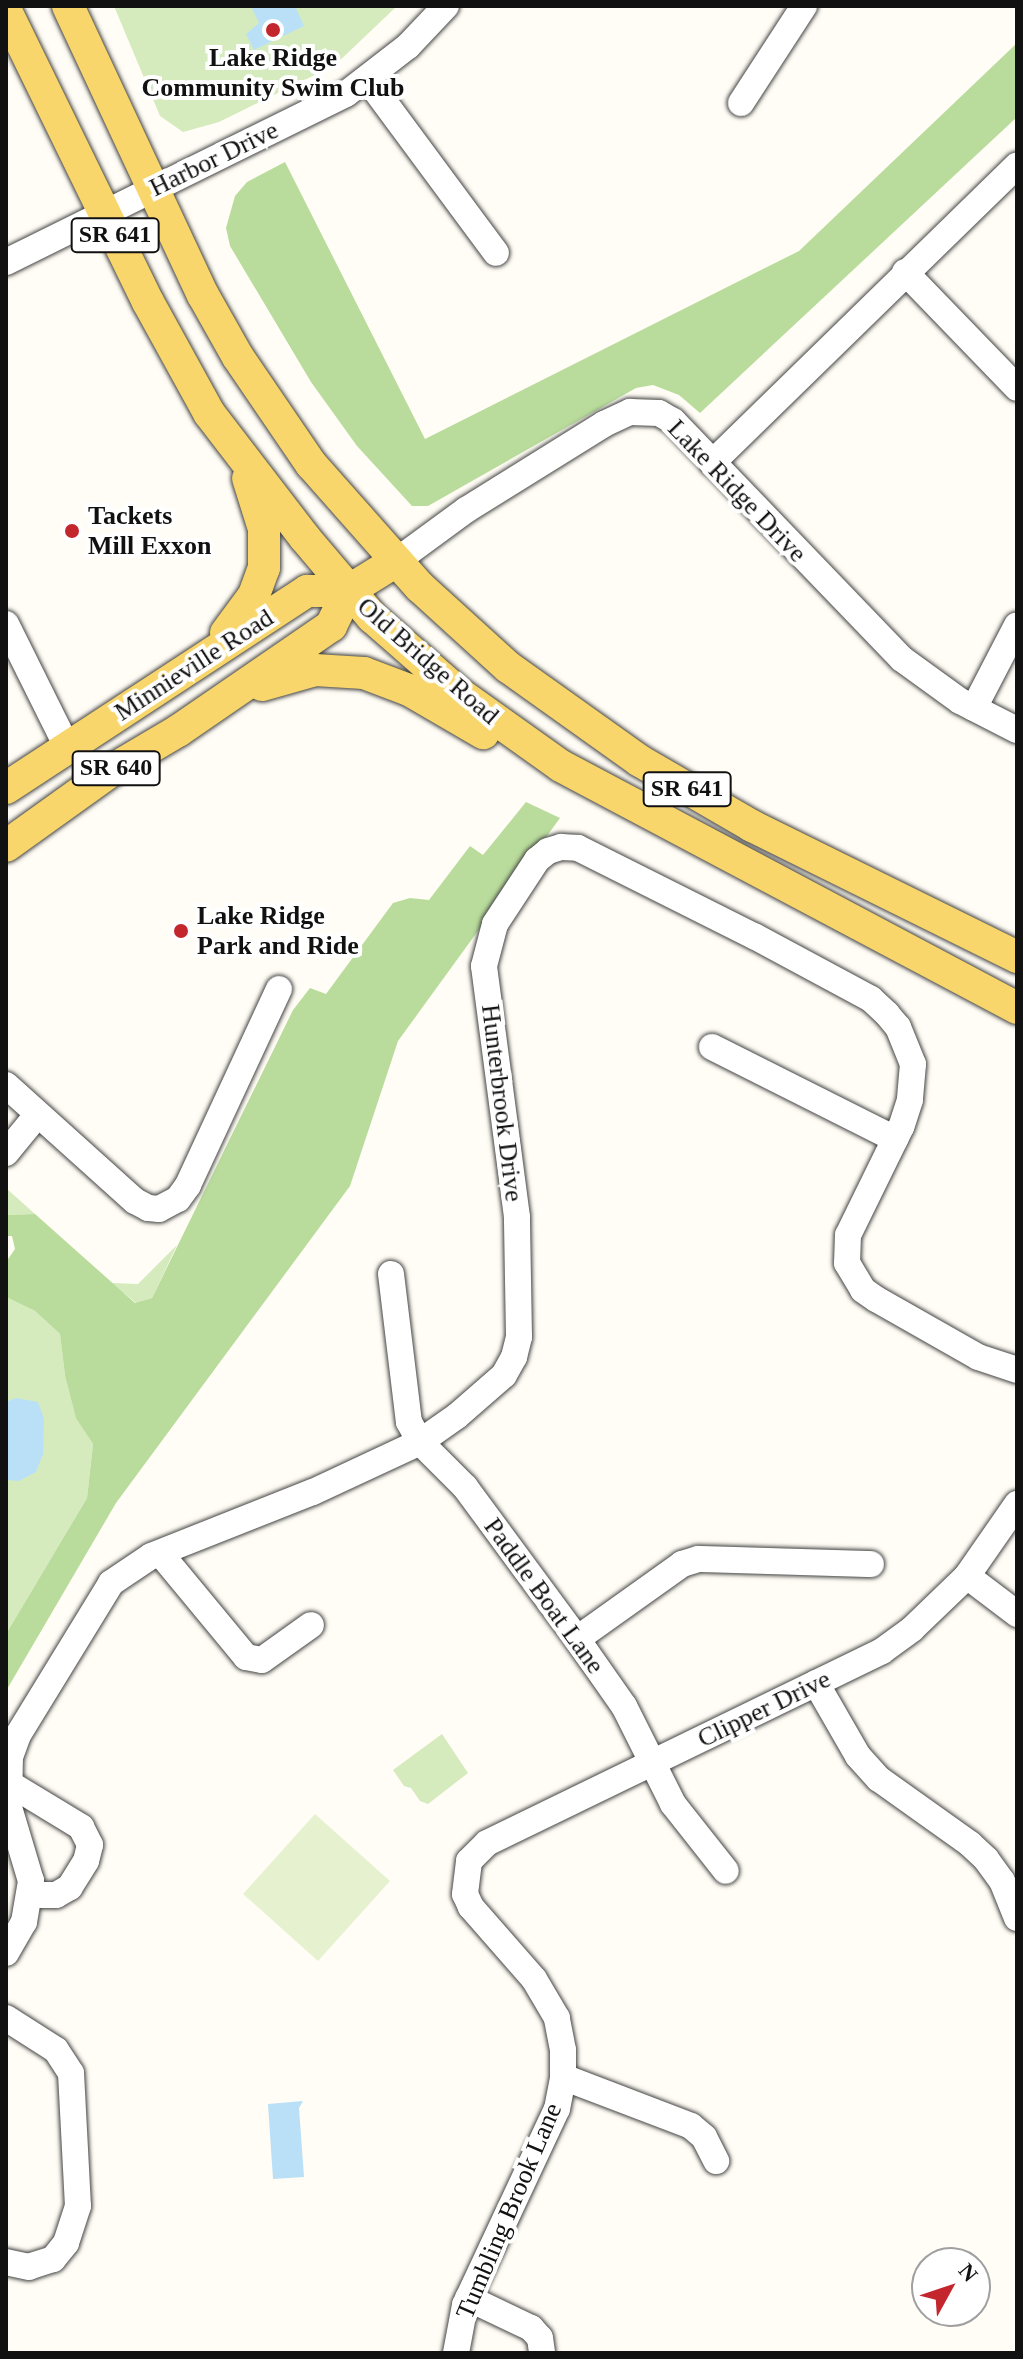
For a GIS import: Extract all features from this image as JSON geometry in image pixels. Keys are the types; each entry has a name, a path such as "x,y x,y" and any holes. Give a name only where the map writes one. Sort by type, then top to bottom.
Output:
{"main road":[{"name":"Old Bridge Road","path":"68,6 203,295 277,417 311,464 395,562 508,667 640,761 752,826 1017,957"},
{"name":"Old Bridge Road","path":"6,11 176,354 237,452 348,591 401,644 460,694 561,766 1017,1008"},
{"path":"208,654 247,606 264,568 262,519 237,452"},
{"path":"348,591 395,562"},
{"name":"Minnieville Road","path":"6,788 307,591 348,591 331,626 229,696 112,770 6,846"},
{"path":"229,696 315,670 364,673 409,690 494,738 561,766"}],"street":[{"name":"Harbor Drive","path":"6,262 346,94 408,46 446,6"},
{"path":"741,103 804,6"},
{"path":"368,80 496,253"},
{"path":"712,463 1017,165"},
{"path":"905,272 1017,388"},
{"name":"Lake Ridge Drive","path":"395,562 466,510 604,424 630,412 645,410 673,421 902,659 974,708 1017,730"},
{"path":"6,624 68,749"},
{"path":"974,708 1017,625"},
{"name":"Hunterbrook Drive","path":"6,1953 24,1922 30,1895 27,1860 14,1827 7,1782 10,1757 18,1735 99,1598 130,1568 160,1553 313,1492 420,1442 457,1416 504,1375 519,1337 517,1217 484,966 495,924 537,860 548,851 561,847 578,848 871,999 898,1027 913,1064 910,1100 895,1139 848,1235 846,1251 853,1278 876,1299 978,1357 1017,1370"},
{"path":"6,1085 141,1205 154,1209 170,1204 188,1185 279,989"},
{"path":"712,1047 895,1139"},
{"path":"6,1153 38,1114"},
{"path":"391,1274 404,1407 420,1442"},
{"name":"Paddle Boat Lane","path":"420,1442 465,1487 577,1639 624,1706 650,1764 673,1804 726,1871"},
{"name":"Clipper Drive","path":"469,1861 487,1843 882,1651 912,1629 967,1576 1017,1504"},
{"path":"160,1553 246,1657 262,1660 311,1625"},
{"path":"577,1639 682,1564 698,1559 871,1564"},
{"path":"967,1576 1017,1614"},
{"path":"816,1683 858,1756 889,1786 986,1859 1002,1881 1017,1918"},
{"path":"7,1782 81,1827 90,1845 86,1861 70,1887 56,1895 30,1895"},
{"name":"Tumbling Brook Lane","path":"456,2353 468,2298 557,2109 563,2077 563,2050 557,2018 534,1979 471,1907 465,1894 469,1861"},
{"path":"6,2018 56,2050 71,2073 78,2206 66,2243 53,2259 29,2267 6,2262"},
{"path":"563,2077 691,2126 704,2137 716,2161"},
{"path":"468,2298 531,2328 540,2338 542,2353"}],"green space":[{"path":"114,6 397,6 335,65 219,122 183,132 160,116"},
{"path":"1017,43 1017,117 700,413 679,395 653,385 636,388 428,506 412,506 357,446 311,382 230,246 226,228 235,196 247,182 285,162 425,439 799,251"},
{"path":"526,802 560,818 398,1041 350,1186 116,1503 6,1691 6,1634 87,1498 93,1444 76,1418 65,1376 60,1334 35,1311 6,1297 6,1262 15,1249 12,1236 6,1236 6,1215 35,1214 135,1303 152,1298 293,1010 310,988 326,994 393,903 410,898 429,900 470,846 483,855"},
{"path":"7,1189 35,1214 6,1215"},
{"path":"177,1245 152,1298 136,1303 112,1283 138,1284"},
{"path":"6,1297 35,1311 60,1334 65,1376 76,1417 93,1444 87,1498 6,1634"},
{"path":"442,1734 468,1773 428,1804 420,1801 411,1788 404,1786 393,1770"},
{"path":"315,1814 390,1881 318,1961 243,1894"}],"water":[{"name":"Lake Ridge Community Swim Club","path":"251,6 295,6 304,26 254,50 246,34 259,23"},
{"path":"16,1398 38,1402 44,1419 43,1454 36,1472 19,1481 6,1480 6,1402"},
{"path":"303,2101 299,2108 304,2177 273,2179 268,2104"}],"place":[{"name":"Lake Ridge Community Swim Club","path":"273,30"},
{"name":"Tackets Mill Exxon","path":"72,531"},
{"name":"Lake Ridge Park and Ride","path":"181,931"}]}
